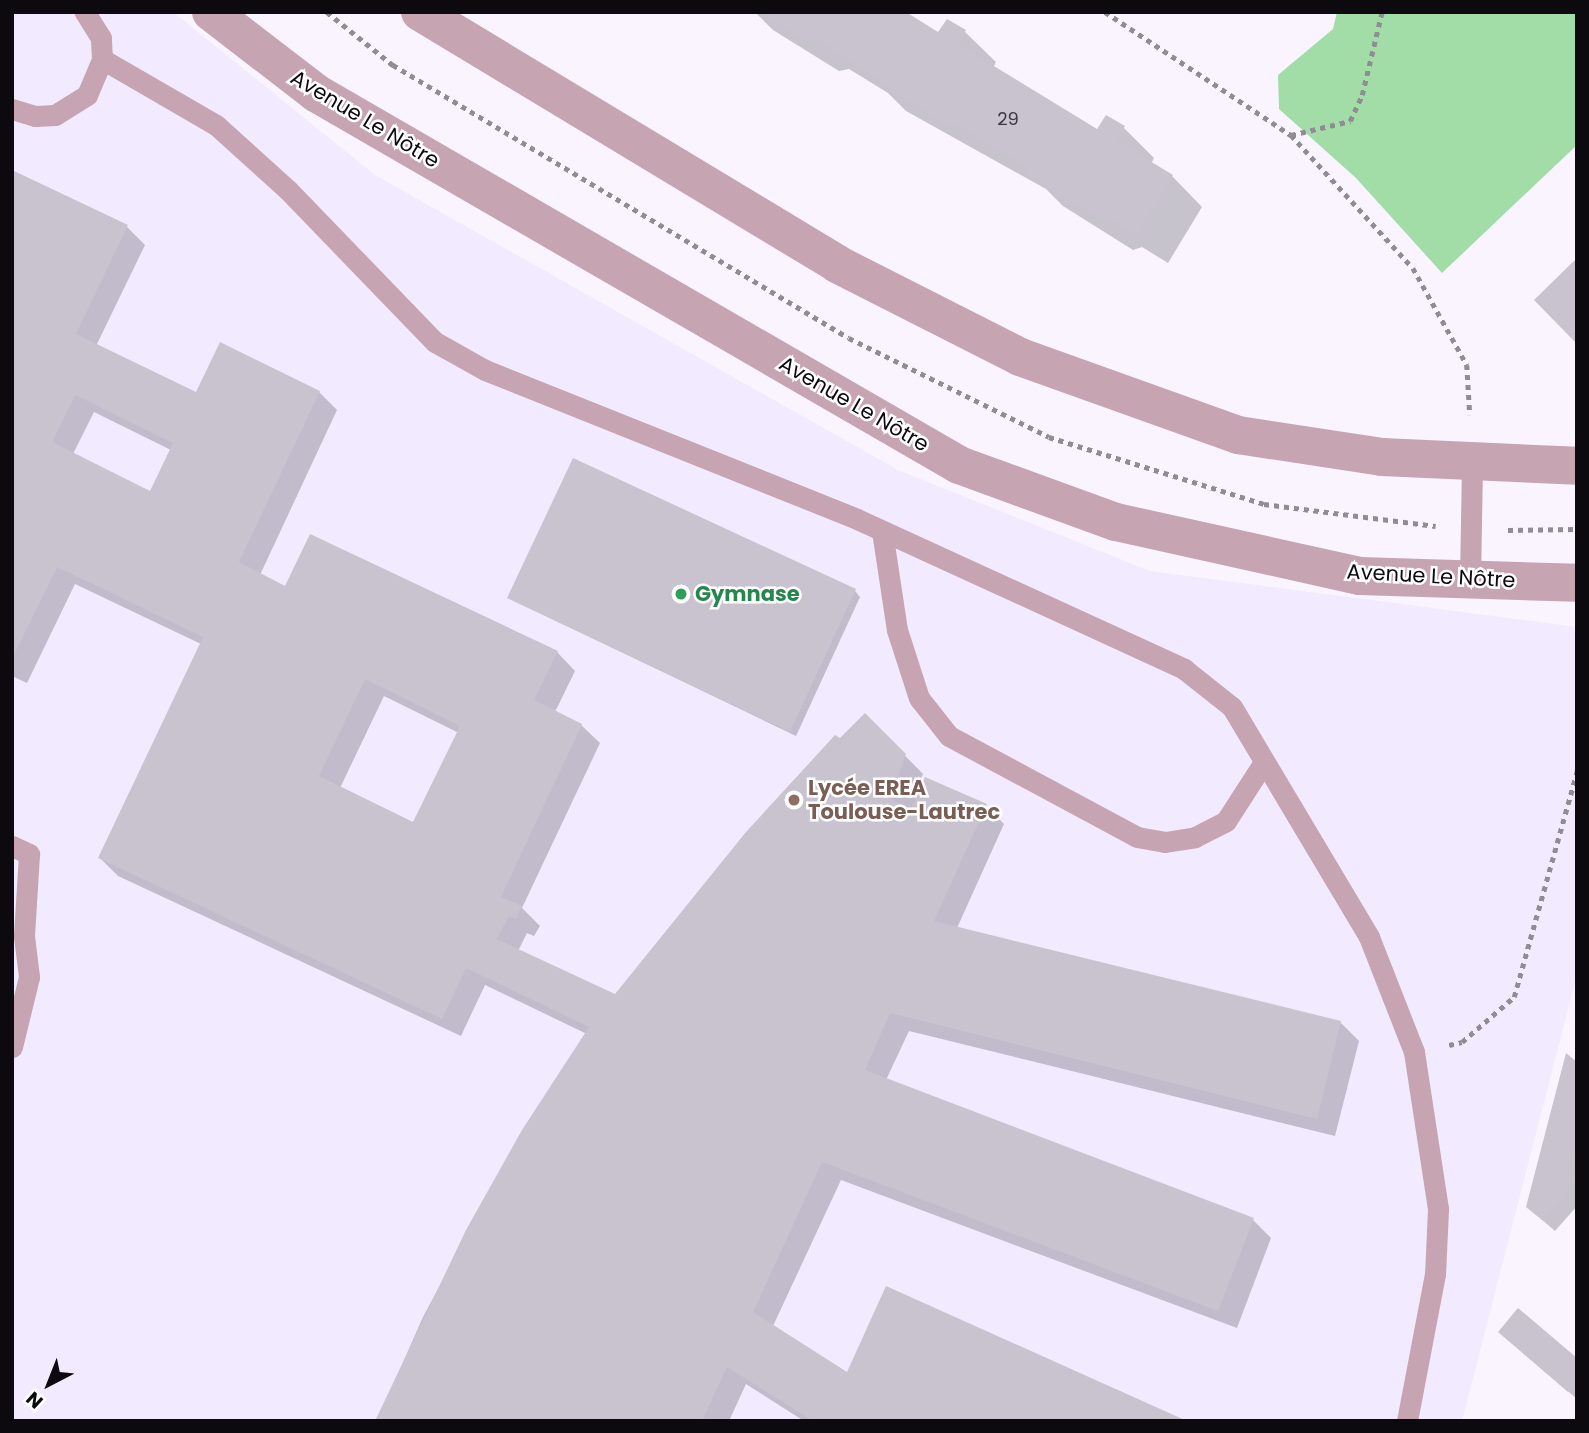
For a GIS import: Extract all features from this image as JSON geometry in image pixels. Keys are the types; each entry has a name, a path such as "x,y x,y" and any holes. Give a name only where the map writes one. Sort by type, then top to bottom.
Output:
{"street":[{"name":"Avenue Le Nôtre","path":"211,12 316,93 959,465 1143,528 1360,576 1577,583"},
{"path":"420,12 837,264 1020,357 1238,435 1382,457 1577,466"}],"lane":[{"path":"12,109 35,116 73,107 98,78 102,59 101,38 85,12"},
{"path":"102,59 216,125 288,190 435,341 485,370 882,531 1184,669 1233,707 1369,937 1414,1052 1438,1209 1435,1274 1407,1421"},
{"path":"1470,580 1472,461"},
{"path":"882,531 897,630 919,698 949,736 1136,836 1165,842 1195,837 1227,821 1264,762"},
{"path":"12,846 29,854 24,936 29,977 12,1048"}],"path":[{"path":"1105,12 1291,135 1413,268 1467,365 1472,461"},
{"path":"1291,135 1350,121 1362,95 1382,12"},
{"path":"1414,1052 1462,1042 1514,997 1577,771"}],"shaded area":[{"name":"Lycée EREA Toulouse-Lautrec","path":"12,12 173,12 375,175 898,470 1150,571 1577,627 1577,974 1462,1421 12,1421"}],"green space":[{"path":"1337,12 1577,12 1577,145 1442,273 1356,178 1279,109 1278,75 1333,29"}],"building":[{"path":"761,12 906,12 938,32 947,19 966,30 958,44 1097,129 1106,115 1125,126 1117,141 1173,175 1137,234 1110,218 1101,220 1030,176 1027,167 955,123 947,126 817,39 807,41"},
{"path":"12,170 128,225 76,334 196,392 220,342 320,391 239,562 285,586 310,534 558,651 534,700 582,724 501,897 522,906 516,919 509,916 497,939 615,994 746,832 835,735 840,738 865,713 906,754 890,799 911,809 925,777 987,804 934,921 1341,1021 1317,1119 890,1013 865,1070 1254,1218 1218,1311 822,1162 753,1312 847,1372 886,1286 1187,1421 813,1421 727,1367 702,1421 375,1421 466,1230 522,1130 589,1027 466,968 442,1019 98,858 203,637 57,567 12,659","holes":["75,395 173,443 150,491 52,442","365,679 460,726 413,822 319,776"]},
{"path":"1577,258 1577,344 1534,300"},
{"name":"Gymnase","path":"573,458 856,589 790,732 507,598"},
{"path":"1566,1053 1577,1062 1577,1155 1565,1168 1577,1179 1542,1220 1526,1207"},
{"path":"1518,1308 1577,1358 1577,1382 1568,1392 1498,1332"}],"place":[{"name":"Gymnase","path":"681,594"},
{"name":"Lycée EREA Toulouse-Lautrec","path":"794,800"}]}
